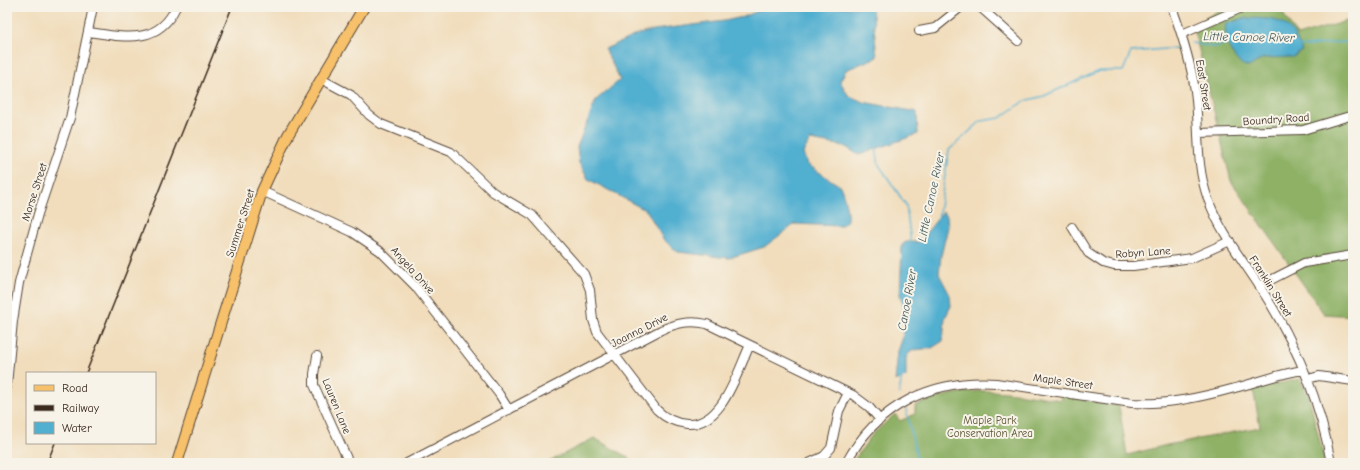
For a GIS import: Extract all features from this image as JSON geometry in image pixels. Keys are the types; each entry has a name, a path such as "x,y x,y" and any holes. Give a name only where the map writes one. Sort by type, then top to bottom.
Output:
{"main road":[{"name":"Summer Street","path":"177,463 262,191 282,145 364,7"}],"street":[{"name":"Morse Street","path":"7,385 13,321 19,283 38,214 70,118 94,7"},
{"path":"89,32 125,37 141,36 162,26 172,15 176,7"},
{"path":"919,31 935,28 961,7"},
{"path":"980,7 1018,41"},
{"name":"East Street","path":"1172,7 1182,34 1193,76 1198,122"},
{"path":"1182,34 1244,7"},
{"path":"321,78 351,95 368,115 381,124 451,152 494,192 523,208 535,217 584,274 590,290 595,326 654,406 664,416 679,423 691,424 707,420 716,413 750,345"},
{"name":"Boundry Road","path":"1198,134 1302,130 1353,115"},
{"name":"Franklin Street","path":"1198,122 1200,162 1204,188 1217,220 1284,328 1304,370 1318,406 1331,463"},
{"name":"Angela Drive","path":"262,191 352,232 390,259 415,286 499,394 509,410"},
{"name":"Robyn Lane","path":"1072,227 1088,253 1107,265 1114,266 1133,266 1192,258 1230,242"},
{"path":"1259,286 1304,263 1353,256"},
{"name":"Joanna Drive","path":"407,463 672,325 686,322 707,324 848,393 861,400 880,420"},
{"name":"Lauren Lane","path":"317,356 314,385 349,463"},
{"name":"Maple Street","path":"846,463 860,441 893,409 922,394 948,385 965,382 980,382 1015,385 1132,403 1148,403 1173,401 1208,394 1284,373 1304,370"},
{"path":"1308,379 1319,376 1353,381"},
{"path":"809,463 824,456 831,448 839,411 848,393"}],"green space":[{"path":"1218,7 1279,7 1297,36 1353,19 1353,316 1324,314 1231,181 1193,26 1219,10"},
{"name":"Maple Park Conservation Area","path":"1300,379 1309,397 1325,463 852,463 872,435 895,414 900,421 915,414 915,406 953,394 987,391 1022,394 1061,400 1062,396 1119,406 1127,455 1167,445 1260,427 1253,389"},
{"path":"594,438 638,463 547,463"}],"water":[{"path":"768,7 872,7 877,57 846,70 840,81 848,95 863,102 917,112 918,134 859,155 844,146 810,140 803,153 807,164 840,186 843,193 847,216 845,223 840,226 795,224 764,247 729,258 678,252 663,239 647,211 588,179 579,163 577,147 596,100 620,80 605,49 636,35 654,30 724,21 743,17"},
{"path":"1244,18 1274,20 1280,22 1292,32 1302,51 1293,57 1263,58 1249,67 1243,65 1230,50 1225,30 1226,24"},
{"path":"943,212 947,216 948,227 941,256 939,274 950,295 951,306 945,318 943,341 932,348 914,350 909,353 906,358 906,377 895,381 898,351 907,316 900,295 902,245 906,242 919,242"}],"waterway":[{"name":"Little Canoe River","path":"1299,47 1343,42 1353,44"},
{"name":"Little Canoe River","path":"1192,43 1213,47 1230,44"},
{"name":"Little Canoe River","path":"938,219 949,150 981,121 1000,118 1025,101 1044,96 1099,71 1123,71 1131,52 1176,48"},
{"name":"Canoe River","path":"876,149 879,165 906,205 911,243"},
{"name":"Canoe River","path":"899,393 902,377"},
{"name":"Canoe River","path":"906,409 918,463"}],"railway":[{"path":"86,372 232,7"},
{"path":"47,463 55,444"}]}
